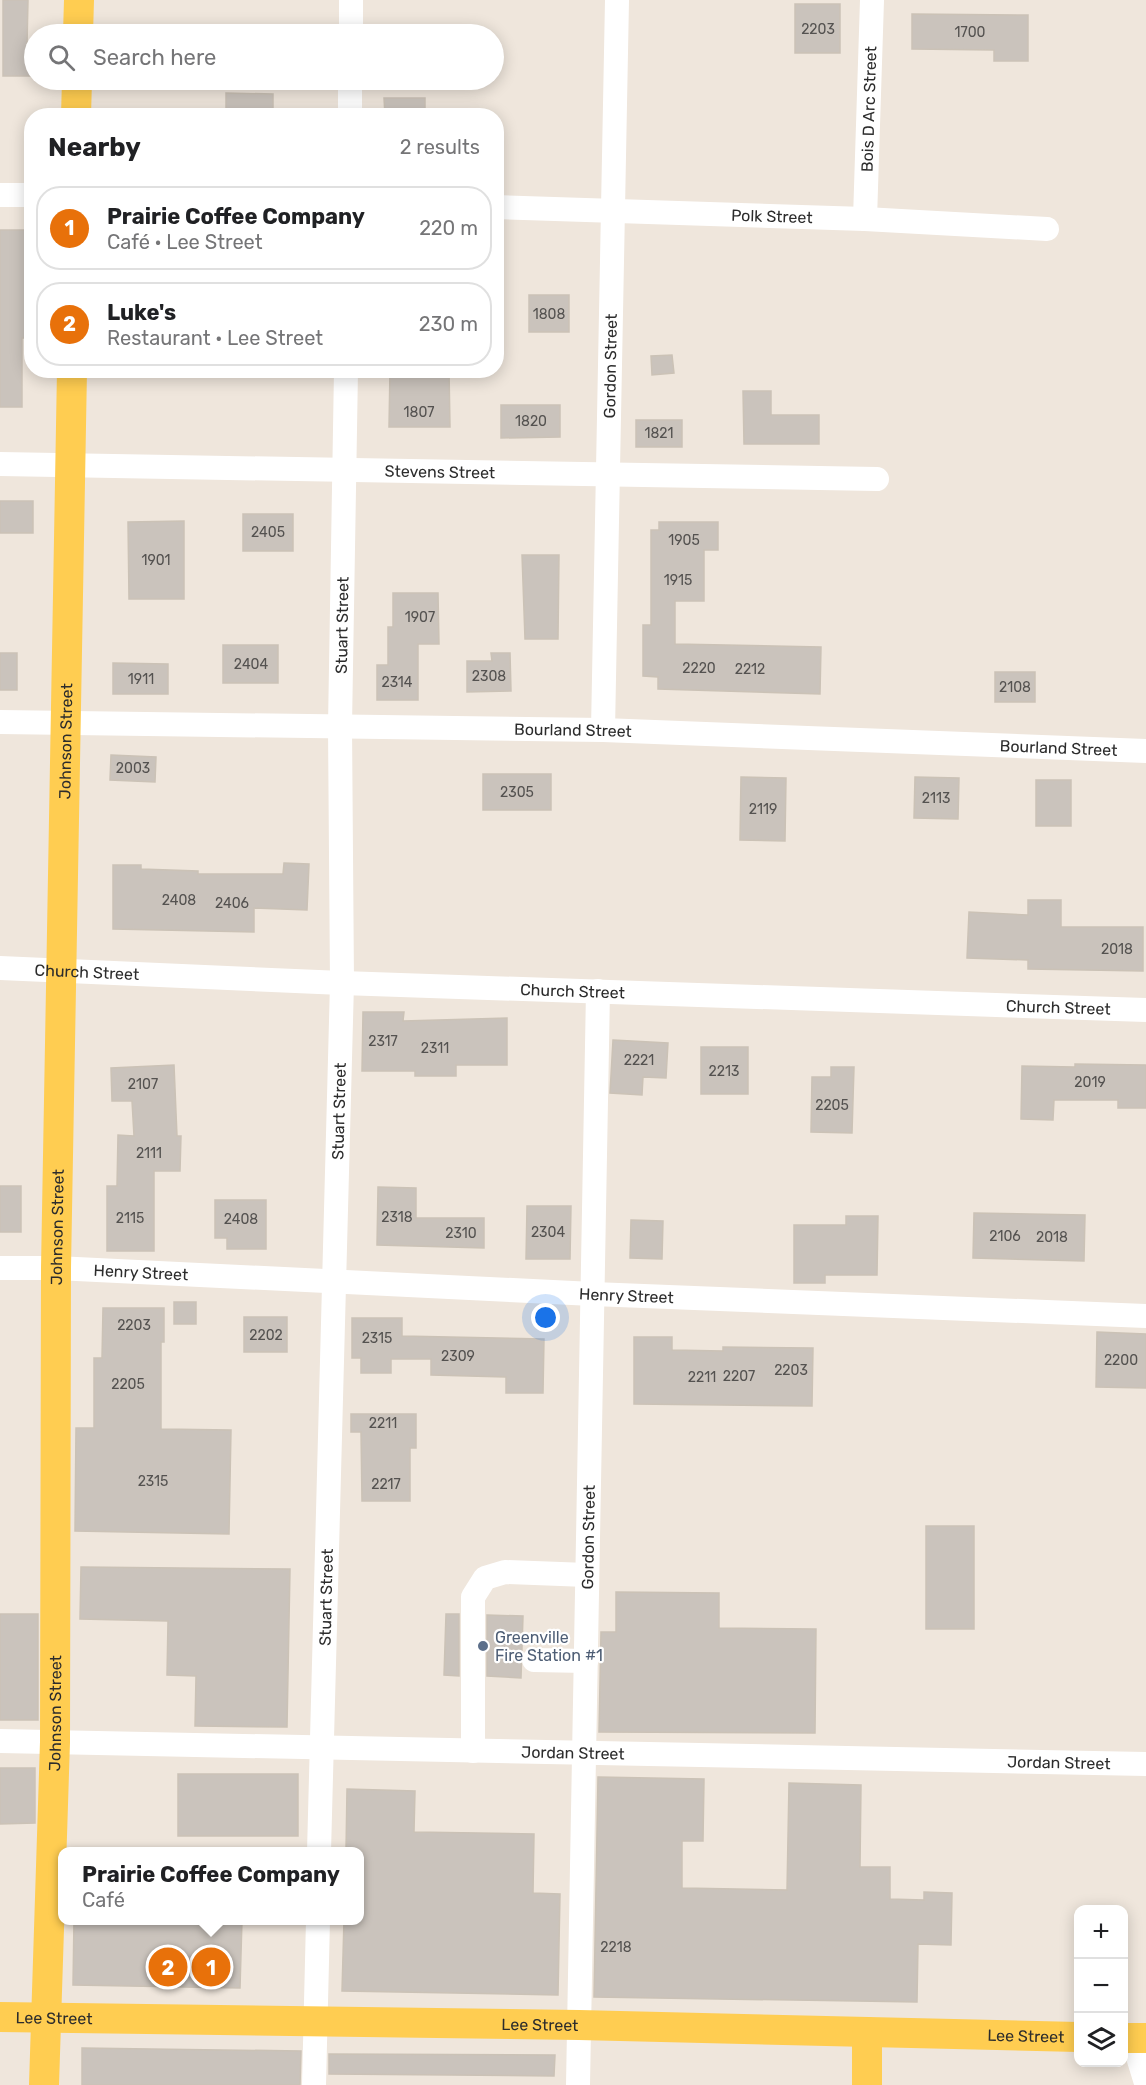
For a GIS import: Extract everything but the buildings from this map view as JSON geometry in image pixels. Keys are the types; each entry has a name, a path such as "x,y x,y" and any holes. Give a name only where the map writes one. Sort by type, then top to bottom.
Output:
{"main road":[{"path":"78,24 79,0"},
{"path":"76,108 77,90"},
{"name":"Johnson Street","path":"44,2085 55,1742 56,1268 72,378"},
{"name":"Lee Street","path":"0,2017 579,2025 1074,2037"},
{"path":"867,2032 867,2085"}],"street":[{"path":"351,0 351,24"},
{"name":"Gordon Street","path":"603,730 617,0"},
{"name":"Bois D Arc Street","path":"865,219 872,0"},
{"path":"350,90 350,108"},
{"path":"0,195 24,195"},
{"name":"Polk Street","path":"504,207 865,219 1047,229"},
{"name":"Stuart Street","path":"320,1847 342,982 340,726 346,378"},
{"name":"Stevens Street","path":"0,464 877,479"},
{"name":"Bourland Street","path":"0,722 603,730 1146,751"},
{"name":"Church Street","path":"0,968 1146,1010"},
{"name":"Gordon Street","path":"578,2085 598,991"},
{"name":"Henry Street","path":"0,1268 56,1268 335,1283 1146,1316"},
{"path":"473,1751 473,1597 485,1578 505,1572 587,1575"},
{"path":"534,1660 586,1661"},
{"name":"Jordan Street","path":"0,1741 1146,1764"},
{"path":"314,2085 318,1925"},
{"path":"1136,2038 1138,2057 1146,2083"}],"place":[{"name":"Greenville Fire Station #1","path":"483,1646"},
{"name":"Luke's","path":"168,1967"},
{"name":"Prairie Coffee Company","path":"211,1967"}]}
